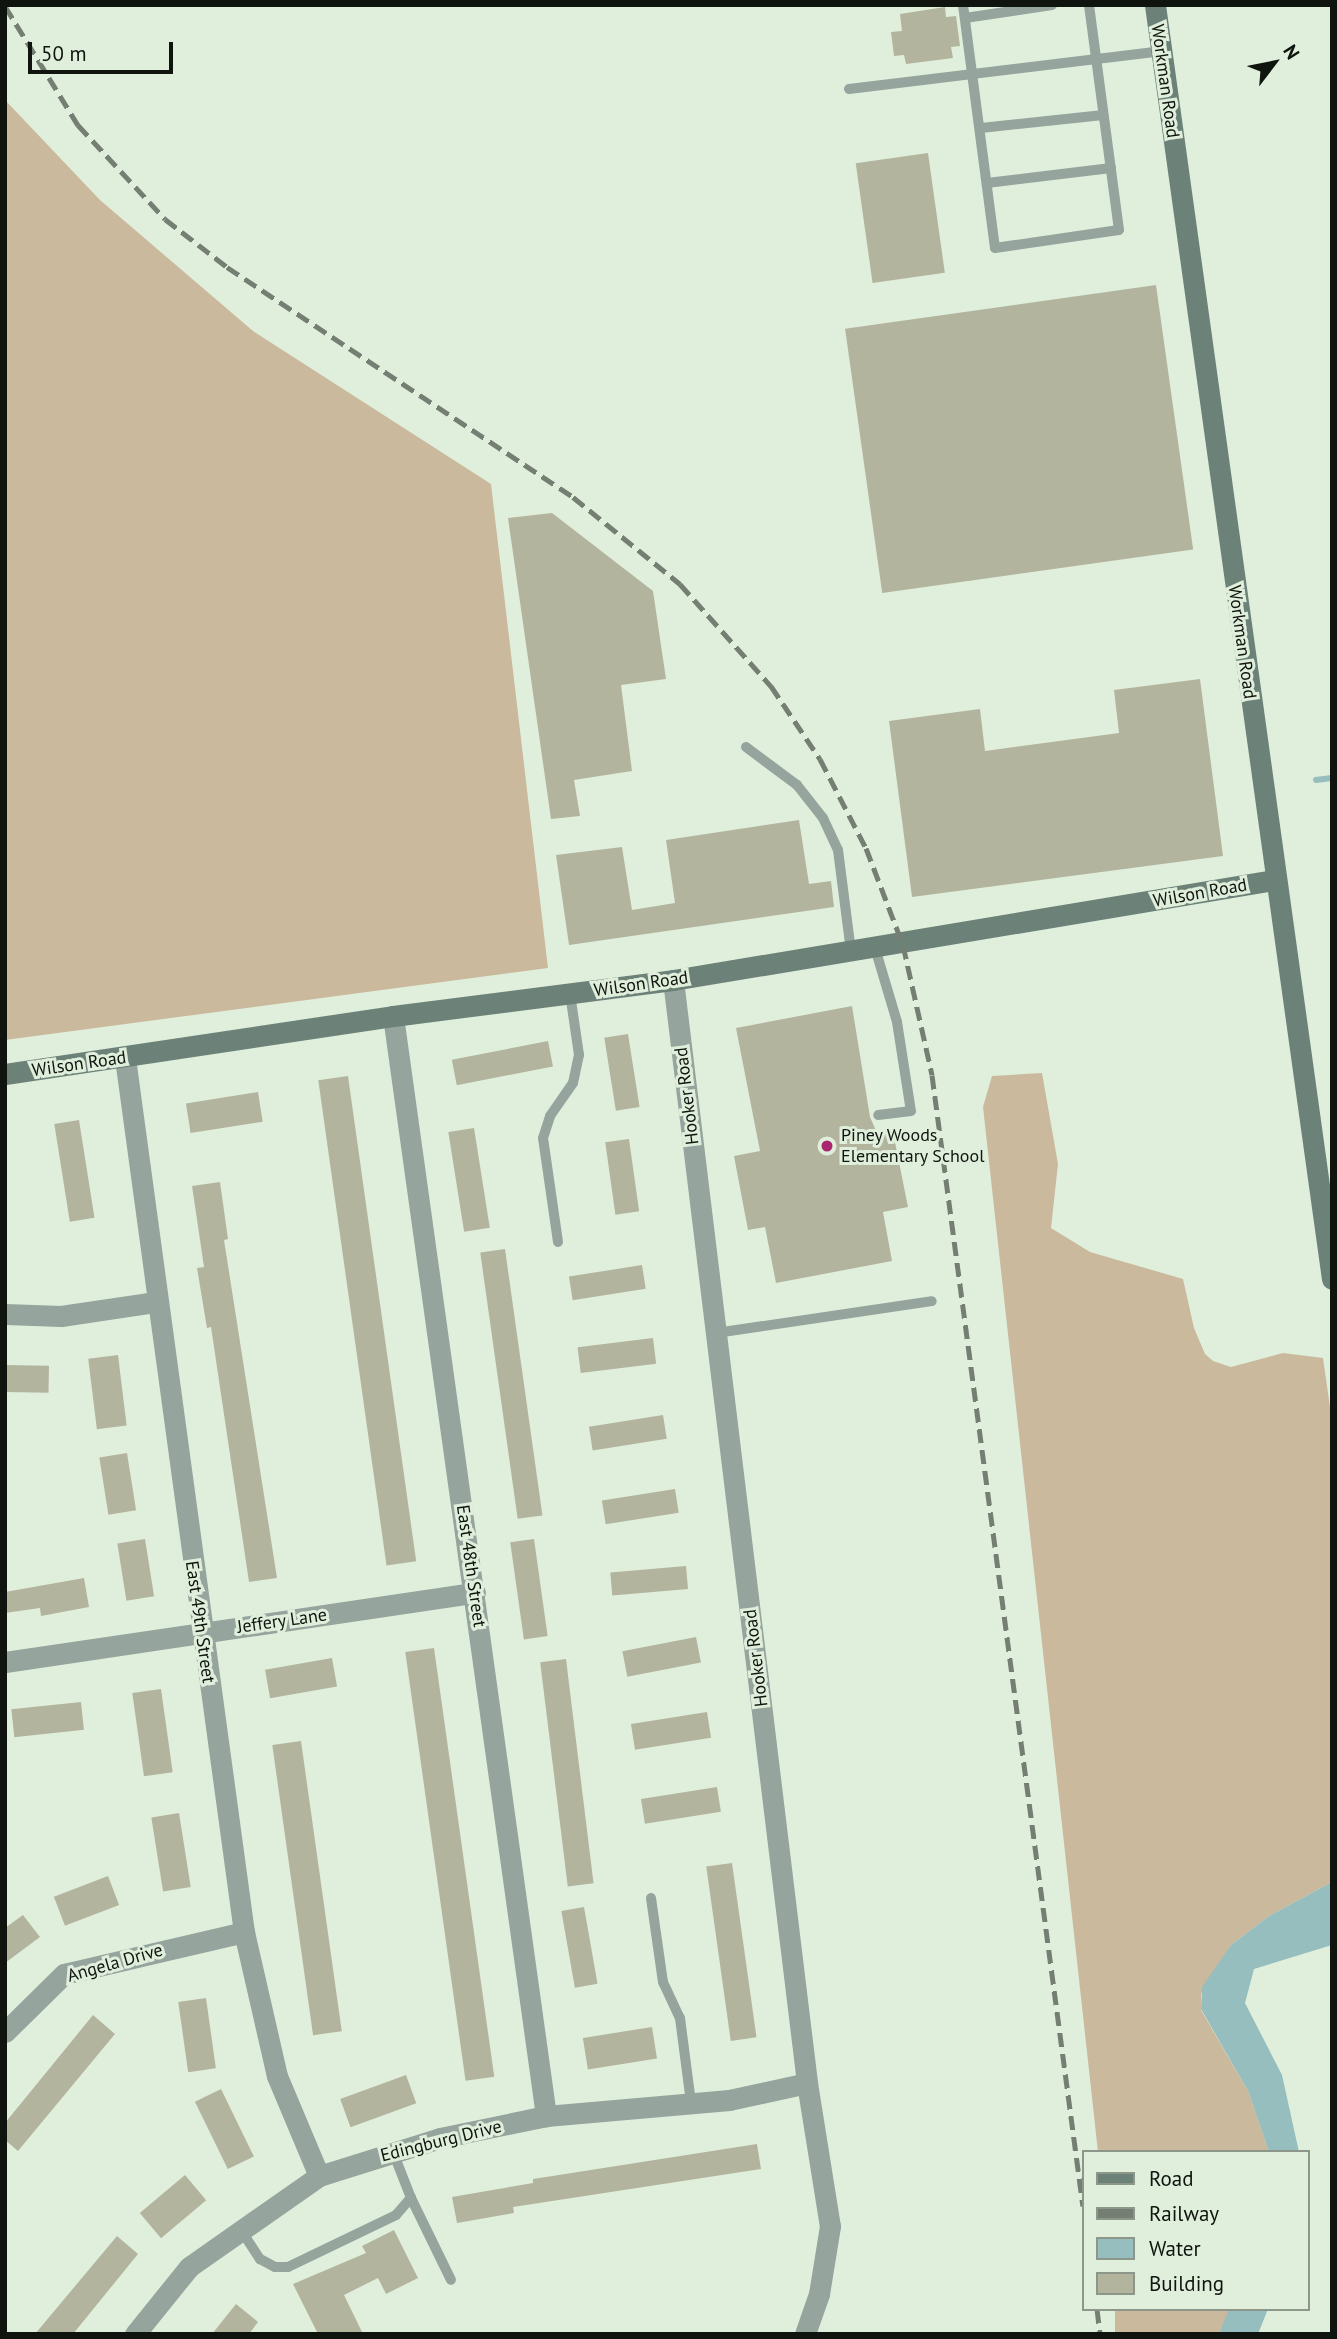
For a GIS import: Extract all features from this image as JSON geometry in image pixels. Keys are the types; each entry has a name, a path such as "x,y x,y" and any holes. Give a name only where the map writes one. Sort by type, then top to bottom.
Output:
{"street":[{"name":"Workman Road","path":"1155,5 1274,880 1332,1279"},
{"name":"Wilson Road","path":"5,1074 393,1016 673,980 1274,880"},
{"name":"Hooker Road","path":"673,980 807,2083 830,2225 819,2294 805,2334"},
{"name":"East 48th Street","path":"393,1016 546,2116"},
{"name":"East 49th Street","path":"125,1058 244,1932 277,2076 319,2176"},
{"path":"5,1314 61,1316 156,1301"},
{"name":"Jeffery Lane","path":"5,1662 475,1593"},
{"name":"Angela Drive","path":"5,2032 64,1974 244,1932"},
{"name":"Edingburg Drive","path":"135,2334 189,2267 319,2176 393,2152 546,2116 691,2103 807,2083"}],"lane":[{"path":"963,5 974,72 995,248 1119,230 1089,5"},
{"path":"965,18 1052,5"},
{"path":"849,89 1161,51"},
{"path":"981,128 1103,115"},
{"path":"988,183 1111,168"},
{"path":"746,747 797,785 823,818 838,850 851,951"},
{"path":"875,948 897,1022 911,1111 878,1115"},
{"path":"558,1242 543,1138 550,1116 573,1083 579,1055 570,993"},
{"path":"716,1333 932,1301"},
{"path":"651,1898 663,1982 680,2018 691,2103"},
{"path":"393,2152 411,2198 451,2280"},
{"path":"241,2230 260,2259 275,2267 288,2267 396,2215 411,2198"}],"shaded area":[{"path":"5,100 100,200 253,331 491,484 548,968 5,1040"},
{"path":"1042,1073 1058,1164 1051,1228 1090,1252 1183,1279 1194,1328 1205,1354 1213,1361 1231,1367 1283,1353 1323,1358 1332,1421 1332,1882 1269,1916 1231,1945 1201,1994 1201,2010 1248,2091 1268,2150 1098,2150 983,1107 992,1076"},
{"path":"1115,2311 1229,2311 1229,2334 1115,2334"}],"water":[{"path":"1332,1882 1332,1945 1254,1969 1245,2003 1282,2075 1299,2150 1268,2150 1248,2091 1201,2009 1202,1987 1231,1945 1269,1916"},
{"path":"1228,2311 1267,2311 1258,2334 1219,2334"}],"building":[{"path":"945,7 946,17 956,16 960,46 951,47 953,58 906,64 904,55 894,56 891,32 902,31 900,14"},
{"path":"928,153 945,273 873,283 856,163"},
{"path":"1156,285 1193,549 882,593 845,329"},
{"path":"552,513 653,591 666,679 621,685 632,771 574,780 580,816 551,819 508,518"},
{"path":"1200,679 1223,856 912,897 889,721 980,709 985,751 1119,733 1114,690"},
{"path":"799,820 809,884 831,881 834,907 569,945 556,855 622,847 632,910 675,903 666,840"},
{"path":"852,1006 870,1117 878,1135 893,1132 908,1207 883,1212 892,1261 776,1283 765,1227 748,1230 734,1156 760,1151 736,1028"},
{"path":"628,1034 640,1107 616,1111 604,1038"},
{"path":"548,1041 553,1067 457,1085 452,1060"},
{"path":"348,1076 416,1561 386,1565 318,1080"},
{"path":"258,1092 263,1122 191,1133 186,1103"},
{"path":"79,1120 94,1218 70,1222 54,1124"},
{"path":"474,1128 490,1228 464,1232 448,1132"},
{"path":"629,1139 639,1211 615,1215 605,1142"},
{"path":"220,1182 228,1239 224,1240 277,1578 249,1582 211,1327 207,1328 197,1268 204,1267 192,1186"},
{"path":"505,1249 542,1515 518,1519 480,1252"},
{"path":"642,1265 646,1289 573,1300 569,1277"},
{"path":"653,1338 656,1364 581,1373 578,1347"},
{"path":"118,1355 127,1425 97,1429 88,1359"},
{"path":"5,1365 49,1366 49,1393 5,1392"},
{"path":"663,1415 667,1439 593,1450 589,1427"},
{"path":"127,1453 136,1510 108,1515 99,1457"},
{"path":"675,1489 679,1513 606,1524 602,1501"},
{"path":"145,1539 154,1596 126,1601 117,1543"},
{"path":"534,1539 548,1636 524,1639 510,1542"},
{"path":"686,1566 688,1589 612,1596 610,1573"},
{"path":"84,1578 89,1607 41,1616 40,1608 5,1613 5,1592"},
{"path":"696,1637 701,1663 627,1677 622,1651"},
{"path":"434,1648 494,2077 466,2081 405,1652"},
{"path":"332,1658 337,1687 270,1698 265,1670"},
{"path":"566,1659 594,1883 568,1886 540,1662"},
{"path":"161,1689 173,1772 144,1776 132,1693"},
{"path":"81,1702 84,1730 14,1737 11,1709"},
{"path":"707,1712 711,1738 635,1750 631,1724"},
{"path":"301,1741 342,2031 313,2035 272,1745"},
{"path":"717,1787 721,1812 645,1824 641,1799"},
{"path":"179,1813 191,1887 163,1891 151,1817"},
{"path":"732,1863 756,2037 731,2041 706,1867"},
{"path":"108,1876 119,1905 65,1926 54,1897"},
{"path":"584,1907 598,1984 575,1988 561,1911"},
{"path":"23,1915 40,1937 5,1963 5,1928"},
{"path":"206,1998 216,2068 188,2072 178,2002"},
{"path":"93,2015 115,2034 18,2151 5,2140 5,2123"},
{"path":"652,2027 657,2059 588,2070 583,2038"},
{"path":"406,2075 416,2103 350,2127 340,2099"},
{"path":"221,2089 254,2156 228,2169 195,2102"},
{"path":"757,2144 761,2169 513,2207 514,2213 457,2223 452,2197 533,2183 533,2179"},
{"path":"185,2175 206,2200 161,2238 140,2213"},
{"path":"394,2230 418,2278 386,2294 378,2278 344,2295 363,2334 318,2334 293,2284 366,2253 362,2246"},
{"path":"117,2236 138,2254 73,2334 35,2334"},
{"path":"236,2304 258,2322 249,2334 212,2334"}],"waterway":[{"path":"1316,780 1332,778"}],"railway":[{"path":"5,6 78,125 165,219 227,267 573,497 680,584 771,686 820,759 866,848 903,945 932,1075 1082,2199"},
{"path":"1097,2311 1100,2334"}],"place":[{"name":"Piney Woods Elementary School","path":"827,1146"}]}
